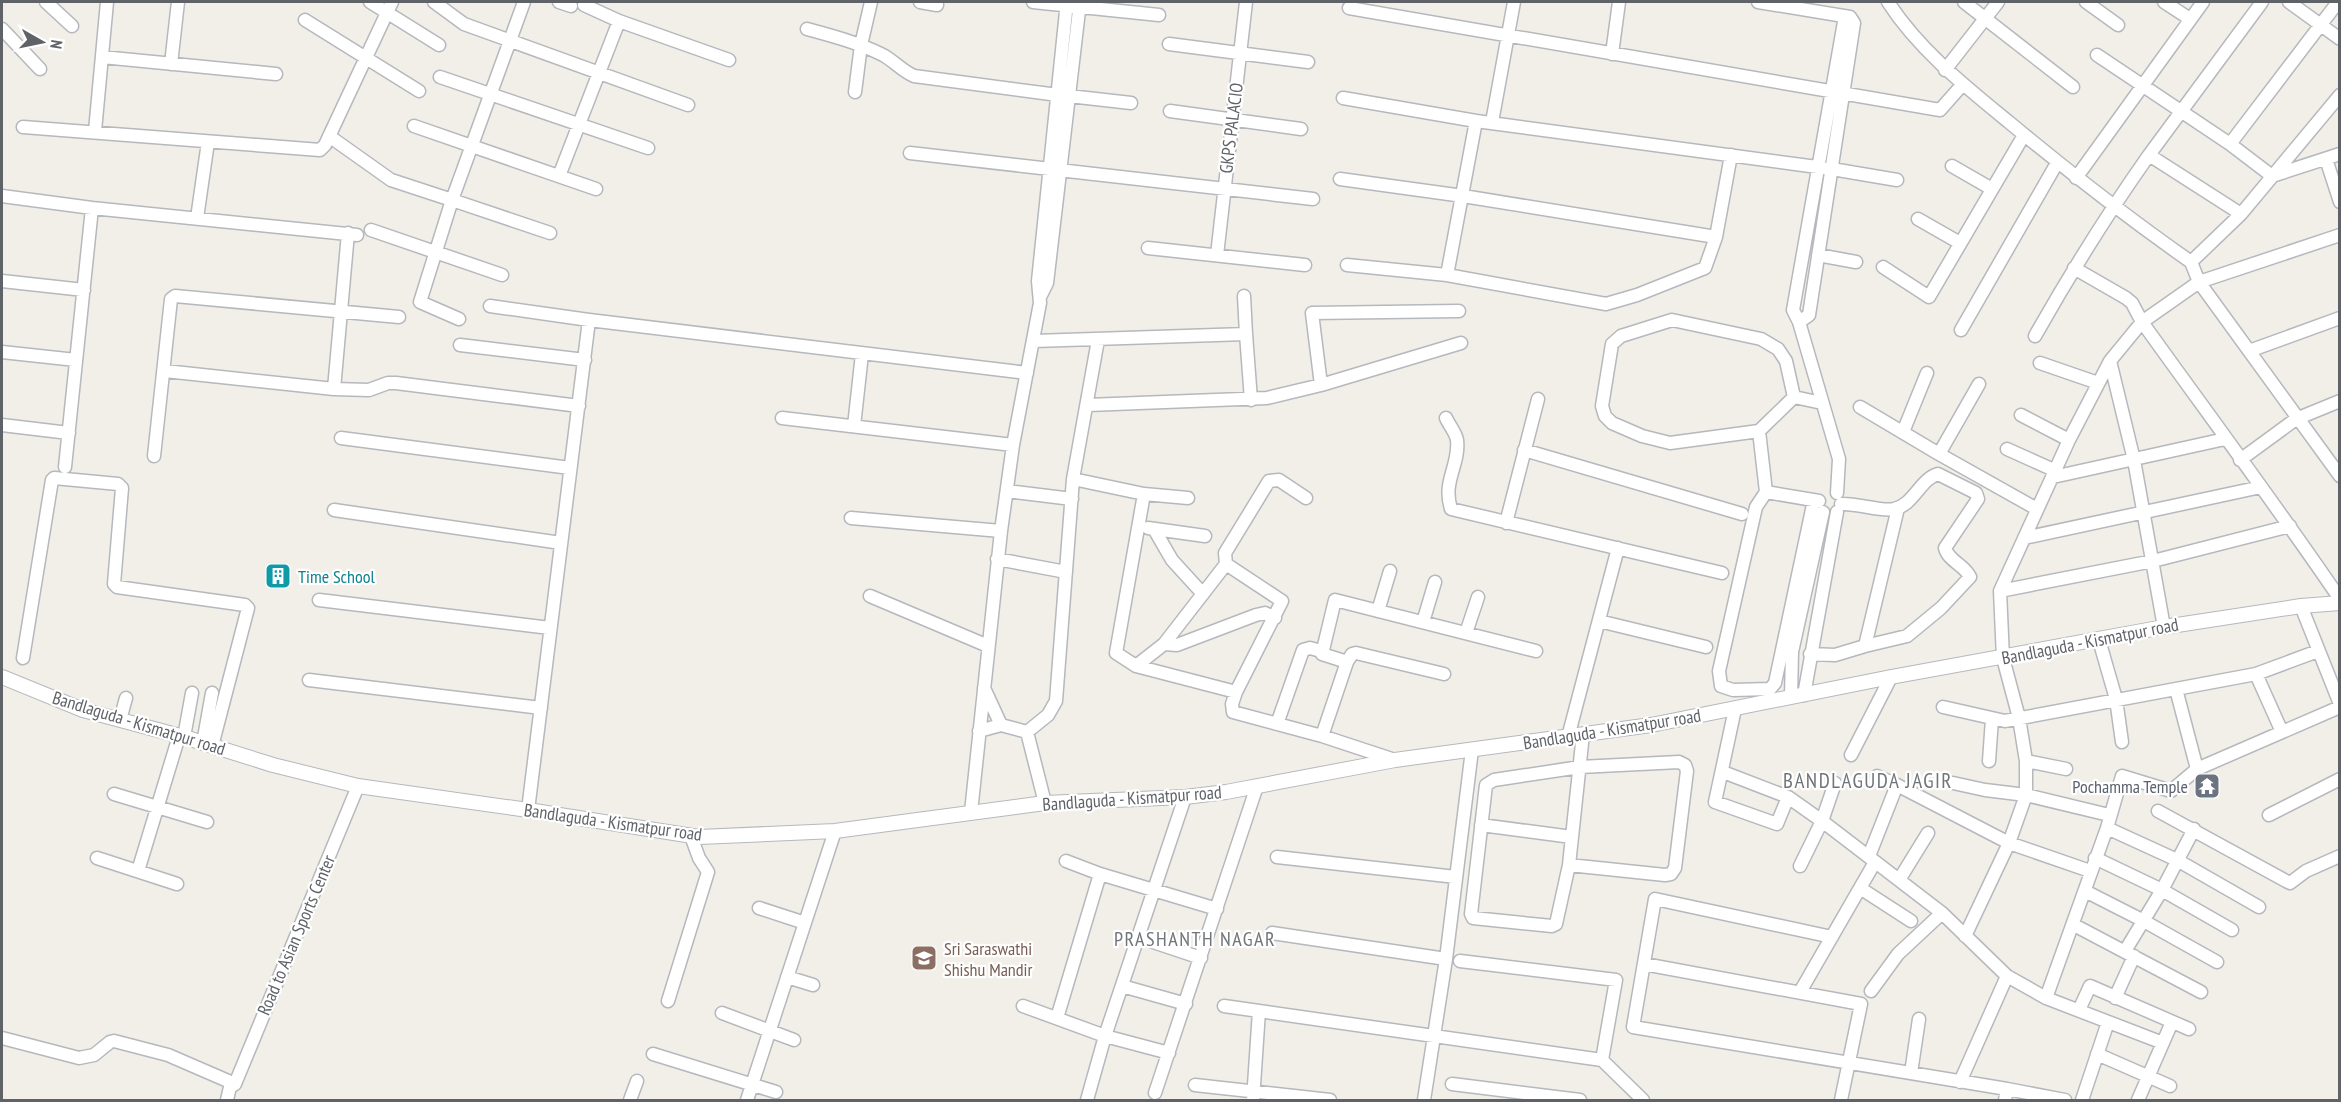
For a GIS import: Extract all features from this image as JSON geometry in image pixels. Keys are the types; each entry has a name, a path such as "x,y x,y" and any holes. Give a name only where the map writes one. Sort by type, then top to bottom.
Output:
{"street":[{"path":"46,2 72,26"},
{"path":"94,131 107,2"},
{"path":"171,64 177,2"},
{"path":"370,2 390,6 439,45"},
{"path":"434,2 464,24 688,105"},
{"path":"459,319 420,302 452,200 524,2"},
{"path":"585,2 584,5 619,21 729,60"},
{"path":"855,92 861,45 871,2"},
{"path":"920,2 937,6"},
{"path":"1033,2 1073,4 1159,15"},
{"name":"GKPS PALACIO","path":"1217,255 1246,2"},
{"path":"1492,122 1514,2"},
{"path":"1612,54 1619,2"},
{"path":"1758,2 1850,17 1854,23 1818,167 1793,310 1839,459 1838,503 1810,654 1798,696"},
{"path":"1888,2 1945,70 2112,207 2191,262 2199,282 2296,419 2338,471"},
{"path":"1964,2 2073,87"},
{"path":"1945,70 1998,2"},
{"path":"2086,2 2118,25"},
{"path":"2164,2 2190,19"},
{"path":"2076,178 2203,2"},
{"path":"2035,336 2112,207 2262,2"},
{"path":"2289,2 2340,39"},
{"path":"2230,144 2338,2"},
{"path":"971,812 1006,491 1040,297 1047,283 1055,169 1073,4"},
{"path":"23,127 320,150 327,140 390,6"},
{"path":"1349,8 1940,110 1963,84"},
{"path":"305,20 419,91"},
{"path":"559,176 619,21"},
{"path":"2,29 40,69"},
{"path":"807,29 861,45 886,56 904,72 914,76 1131,103"},
{"path":"1169,44 1308,62"},
{"path":"2097,55 2230,144 2272,176"},
{"path":"102,57 276,74"},
{"path":"440,77 648,148"},
{"path":"1798,322 1809,315 1832,169 1838,91"},
{"path":"2191,262 2241,214 2340,95"},
{"path":"1343,98 1476,121 1818,167 1897,180"},
{"path":"1170,111 1301,129"},
{"path":"1446,275 1476,121"},
{"path":"414,126 596,189"},
{"path":"1883,267 1929,297 2024,135"},
{"path":"327,140 348,147 351,153 392,180 550,233"},
{"path":"197,218 208,142"},
{"path":"910,153 1313,200"},
{"path":"2272,176 2340,154"},
{"path":"1347,265 1446,275 1606,304 1637,295 1705,268 1716,237 1731,155"},
{"path":"2149,155 2241,214"},
{"path":"2326,159 2340,202"},
{"path":"1960,330 2057,164"},
{"path":"1952,166 1992,189"},
{"path":"1340,179 1463,196 1716,237"},
{"path":"2,196 92,208 353,234 334,389"},
{"path":"65,467 92,208"},
{"path":"1918,219 1960,243"},
{"path":"371,230 502,275"},
{"path":"1965,936 2009,843 2026,795 2026,761 2019,718 2003,658 2000,591 2069,440 2098,383 2110,361 2142,322 2199,282 2340,236"},
{"path":"1148,248 1305,265"},
{"path":"1818,255 1856,262"},
{"path":"2074,268 2132,303 2142,322 2290,526 2340,601"},
{"path":"2,281 84,290"},
{"path":"154,456 171,299 175,296 399,317"},
{"path":"1244,296 1251,400"},
{"path":"490,306 1027,373"},
{"path":"1321,385 1312,313 1459,311"},
{"path":"2249,351 2340,318"},
{"path":"528,810 589,320"},
{"path":"1672,320 1761,339 1778,349 1786,361 1794,397 1759,431 1670,443 1642,436 1612,423 1605,416 1602,405 1612,344 1621,336 1672,320"},
{"path":"1034,341 1246,334"},
{"path":"1027,732 1048,715 1056,701 1073,479 1098,340"},
{"path":"1088,405 1267,398 1321,385 1461,343"},
{"path":"460,345 585,360"},
{"path":"2,352 76,360"},
{"path":"854,426 862,354"},
{"path":"2110,361 2134,460 2164,627"},
{"path":"2040,363 2098,383"},
{"path":"165,371 334,389 369,390 388,383 396,383 579,406"},
{"path":"1903,432 1927,373"},
{"path":"1939,454 1979,384"},
{"path":"1794,397 1822,403"},
{"path":"1506,523 1538,399"},
{"path":"2240,460 2296,419 2340,401"},
{"path":"1860,407 2037,508"},
{"path":"2021,415 2069,440"},
{"path":"782,418 1013,445"},
{"path":"1446,418 1457,439 1447,497 1451,510 1722,573"},
{"path":"2,425 69,433"},
{"path":"1759,431 1767,492 1756,507 1719,671 1721,686 1733,690 1770,689 1775,683 1818,505 1825,492 1838,503 1893,510 1905,504 1932,476 1938,474 1976,493 1978,499 1945,548 1946,554 1968,571 1970,577 1941,608 1907,636 1835,656 1810,654"},
{"path":"341,438 570,468"},
{"path":"2007,449 2055,474 2134,460 2225,439"},
{"path":"1524,450 1743,514"},
{"path":"23,658 52,480 54,478 118,484 122,488 114,584 117,587 245,605 248,608 208,744"},
{"path":"1073,479 1144,494 1188,498"},
{"path":"1136,666 1164,645 1226,564 1226,554 1269,480 1280,480 1306,498"},
{"path":"2024,538 2261,487"},
{"path":"1006,491 1071,499"},
{"path":"1767,492 1818,505 1829,515 1838,503"},
{"path":"1144,494 1116,649 1119,656 1136,666 1236,692"},
{"path":"1798,696 1792,652 1818,505"},
{"path":"1865,646 1898,508"},
{"path":"333,510 561,543"},
{"path":"851,518 1001,531"},
{"path":"1138,526 1205,536"},
{"path":"2000,591 2152,561 2290,526"},
{"path":"1154,529 1172,560 1203,594"},
{"path":"1568,737 1618,548"},
{"path":"997,559 1066,572"},
{"path":"1226,564 1281,599 1282,604 1236,692 1232,704 1233,712 1322,736 1395,760"},
{"path":"1378,611 1390,571"},
{"path":"1423,622 1435,582"},
{"path":"870,596 988,646"},
{"path":"1466,633 1478,597"},
{"path":"319,600 550,628"},
{"path":"1321,651 1335,600 1536,651"},
{"name":"Bandlaguda - Kismatpur road","path":"2,677 83,710 182,736 273,765 358,786 691,836 835,831 1045,803 1185,797 1395,760 1652,725 1891,677 2164,627 2340,601"},
{"path":"2046,998 2074,925 2122,776 2171,791 2197,769 2340,706 2301,606"},
{"path":"1164,645 1177,645 1256,615 1265,613 1275,618"},
{"path":"1599,621 1706,647"},
{"path":"2099,640 2116,699 2122,742"},
{"path":"1277,724 1303,650 1310,648 1321,651 1324,656 1347,662"},
{"path":"1943,707 2005,721 2256,674 2319,651"},
{"path":"1322,736 1347,662 1352,654 1356,653 1444,674"},
{"path":"2256,674 2282,732"},
{"path":"1851,755 1891,677"},
{"path":"309,680 541,708"},
{"path":"984,687 1001,725"},
{"path":"2176,688 2197,769"},
{"path":"138,871 182,736 192,693"},
{"path":"208,744 212,693"},
{"path":"120,720 126,698"},
{"path":"1735,709 1715,802 1777,824 1788,797"},
{"path":"1989,761 1992,719"},
{"path":"979,731 1001,725 1027,732"},
{"path":"1027,732 1045,803"},
{"path":"1569,865 1671,874 1675,868 1687,771 1685,765 1680,762 1580,767 1494,780 1486,785 1470,909 1473,918 1556,924 1569,865 1580,767 1583,734"},
{"path":"1424,1101 1446,959 1472,750"},
{"path":"2026,761 2066,769"},
{"path":"1723,772 1788,797 1822,820 1942,913 2007,976 2046,998 2163,1043"},
{"path":"1877,776 2009,843 2090,871"},
{"path":"2269,815 2340,779"},
{"path":"1800,866 1822,820 1835,783"},
{"path":"1953,783 2026,795 2109,815"},
{"path":"1800,992 1860,888 1897,785"},
{"name":"Road to Asian Sports Center","path":"227,1101 230,1087 235,1084 358,786"},
{"path":"1155,1094 1257,786"},
{"path":"114,794 207,822"},
{"path":"1087,1101 1105,1036 1185,797"},
{"path":"2158,811 2290,882 2306,871 2340,856"},
{"path":"1481,825 1572,837"},
{"path":"2107,828 2177,860 2259,907"},
{"path":"2115,998 2142,920 2162,890 2194,829"},
{"path":"747,1101 835,831"},
{"path":"1899,880 1928,833"},
{"path":"669,1001 708,872 699,858 691,836"},
{"path":"1276,857 1456,877"},
{"path":"97,858 177,884"},
{"path":"2095,858 2162,890 2232,930"},
{"path":"1066,861 1217,909"},
{"path":"1057,1018 1100,873"},
{"path":"1860,888 1911,921"},
{"path":"2085,891 2217,962"},
{"path":"1832,937 1655,899 1634,1027 1911,1073 1960,1082 2006,1095 2065,1101"},
{"path":"759,908 805,923"},
{"path":"1871,991 1898,954 1942,913"},
{"path":"2074,925 2201,992"},
{"path":"1272,933 1446,959"},
{"path":"1138,937 1201,958"},
{"path":"1460,961 1616,980 1602,1060"},
{"path":"1644,964 1861,1004 1840,1101"},
{"path":"1960,1082 2007,976"},
{"path":"787,977 813,985"},
{"path":"1122,986 1186,1004"},
{"path":"2079,1010 2090,986 2189,1029"},
{"path":"1023,1006 1105,1036 1169,1053"},
{"path":"1224,1006 1602,1060 1643,1101"},
{"path":"1253,1096 1259,1011"},
{"path":"722,1013 794,1040"},
{"path":"1911,1073 1918,1019"},
{"path":"2082,1101 2108,1022"},
{"path":"2138,1101 2172,1022"},
{"path":"2,1038 79,1058 94,1055 114,1041 168,1055 235,1084"},
{"path":"653,1054 776,1092"},
{"path":"2097,1054 2170,1086"},
{"path":"630,1101 637,1081"},
{"path":"1452,1084 1580,1101"},
{"path":"1195,1085 1253,1096 1330,1101"}],"place":[{"name":"Time School","path":"278,576"},
{"name":"Pochamma Temple","path":"2207,786"},
{"name":"Sri Saraswathi Shishu Mandir","path":"924,958"}],"district":[{"name":"BANDLAGUDA JAGIR","path":"1868,780"},
{"name":"PRASHANTH NAGAR","path":"1195,939"}]}
